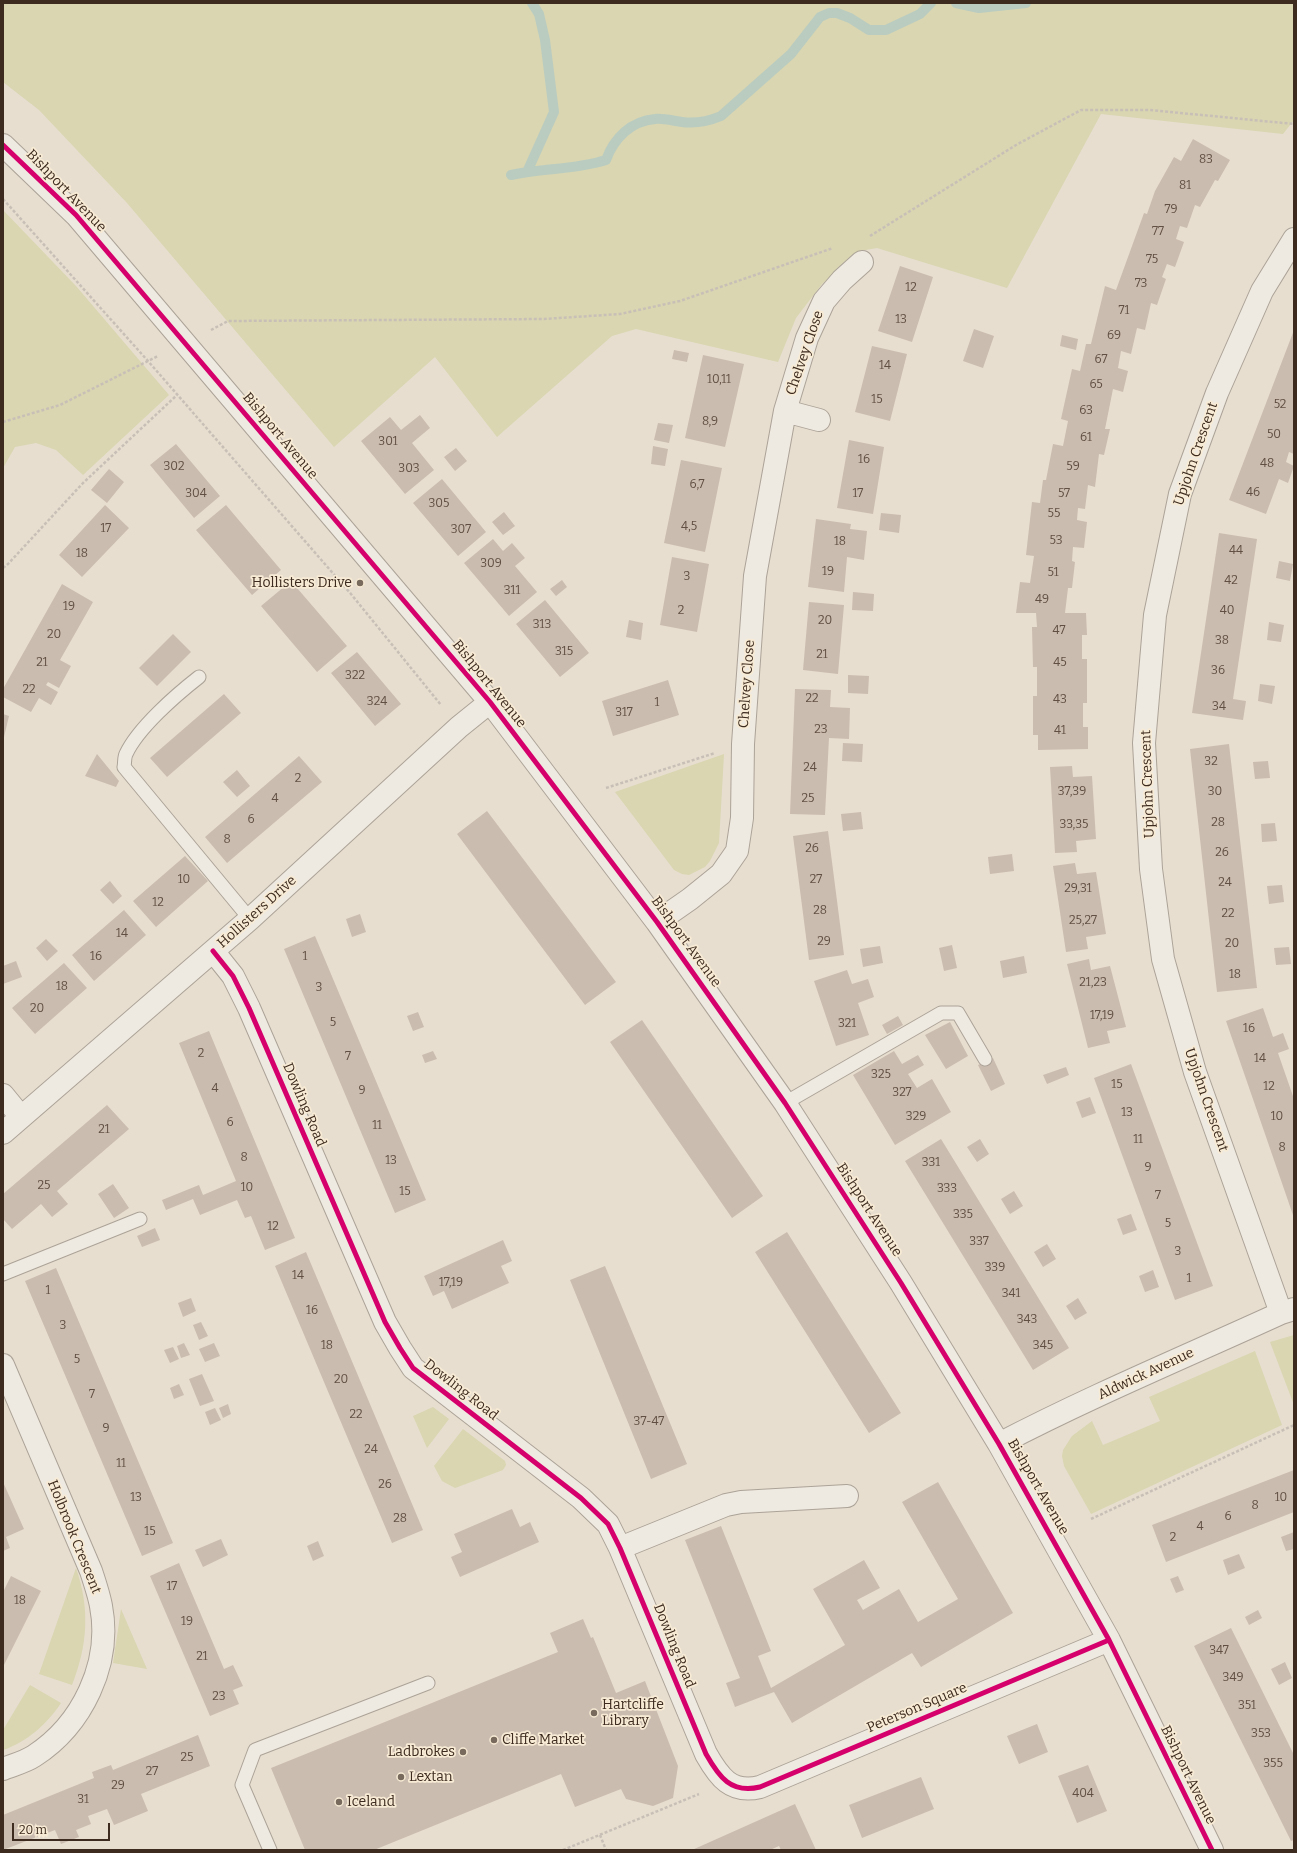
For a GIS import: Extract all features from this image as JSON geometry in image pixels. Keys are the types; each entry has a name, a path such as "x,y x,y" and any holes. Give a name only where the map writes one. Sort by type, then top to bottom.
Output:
{"street":[{"name":"Bishport Avenue","path":"3,145 76,215 490,702 657,922 785,1103 901,1283 999,1444 1109,1640 1212,1850"},
{"name":"Upjohn Crescent","path":"1287,1311 1195,1072 1163,959 1151,869 1144,743 1155,615 1180,494 1216,393 1262,291 1294,239"},
{"name":"Chelvey Close","path":"657,922 690,899 721,874 737,851 742,818 743,744 755,576 785,411 807,338 824,300 842,280 862,262"},
{"name":"Chelvey Close","path":"785,411 819,420"},
{"name":"Hollisters Drive","path":"3,1133 250,919 459,727 490,702"},
{"name":"Dowling Road","path":"213,951 233,976 250,1008 385,1322 400,1348 413,1368 581,1498 608,1524 620,1548 706,1754 716,1772 733,1786"},
{"path":"3,1095 21,1117"},
{"name":"Aldwick Avenue","path":"999,1444 1036,1425 1287,1311"},
{"name":"Holbrook Crescent","path":"3,1365 91,1571 102,1607 102,1632 101,1658 92,1688 79,1712 50,1745 32,1757 3,1769"},
{"path":"620,1548 726,1506 741,1502 847,1496"},
{"name":"Peterson Square","path":"733,1786 752,1789 760,1787 1109,1640"}],"lane":[{"path":"199,677 180,692 141,732 125,756 124,767 250,919"},
{"path":"785,1103 941,1013 958,1014 985,1059"},
{"path":"3,1274 140,1219"},
{"path":"270,1850 242,1785 255,1750 428,1684"}],"path":[{"path":"863,238 870,236 1016,145 1080,110 1150,110 1294,124"},
{"path":"3,199 148,361 351,594 459,727"},
{"path":"222,324 228,322 544,319 620,314 680,301 841,246"},
{"path":"3,422 60,405 148,361"},
{"path":"3,568 83,483 177,395"},
{"path":"606,788 743,744"},
{"path":"1091,1519 1294,1424"},
{"path":"563,1850 695,1796"},
{"path":"600,1835 606,1850"}],"shaded area":[{"path":"3,3 1294,3 1294,120 1283,134 1101,114 1007,288 877,248 860,251 822,284 796,318 778,362 636,329 612,336 497,437 435,357 334,447 127,203 39,110 3,82"},
{"path":"3,210 76,286 169,395 83,475 56,450 36,443 15,447 3,468"},
{"path":"724,754 719,843 710,861 705,867 689,875 682,874 674,870 615,792"},
{"path":"1294,1335 1294,1405 1270,1342"},
{"path":"1255,1351 1282,1425 1091,1514 1064,1466 1062,1456 1063,1450 1072,1436 1092,1421 1103,1445 1160,1421 1149,1397"},
{"path":"433,1407 449,1419 427,1448 413,1416"},
{"path":"463,1429 505,1461 506,1465 503,1470 455,1488 442,1481 434,1466"},
{"path":"76,1568 84,1598 85,1626 81,1655 72,1685 39,1674"},
{"path":"121,1609 147,1669 113,1663"},
{"path":"30,1685 61,1703 43,1725 36,1731 12,1747 3,1750 3,1730"}],"building":[{"path":"1193,139 1230,160 1218,181 1215,180 1200,207 1195,205 1187,228 1180,226 1176,239 1184,242 1175,267 1167,264 1162,277 1166,279 1157,305 1151,303 1145,330 1137,328 1131,354 1121,351 1118,368 1128,371 1123,392 1113,389 1105,429 1110,429 1104,455 1099,454 1095,487 1088,485 1085,509 1078,508 1077,520 1087,522 1084,548 1073,547 1072,561 1075,562 1072,588 1068,588 1065,613 1086,613 1087,635 1082,635 1082,659 1087,659 1087,703 1083,703 1083,727 1088,727 1088,749 1038,750 1038,735 1033,735 1033,696 1037,696 1037,667 1033,667 1032,627 1037,627 1036,613 1016,613 1020,582 1030,583 1034,556 1026,555 1032,502 1040,503 1043,480 1046,480 1053,444 1063,446 1068,421 1061,419 1072,369 1080,371 1086,344 1091,344 1105,286 1116,290 1144,213 1147,214 1155,191 1174,157 1181,161"},
{"path":"900,266 933,277 912,342 878,331"},
{"path":"974,329 994,336 983,368 963,361"},
{"path":"1294,330 1294,454 1289,452 1286,462 1294,466 1288,483 1279,479 1266,514 1229,500"},
{"path":"1062,335 1078,339 1076,350 1060,346"},
{"path":"872,346 907,354 890,421 855,412"},
{"path":"674,350 689,353 687,362 672,359"},
{"path":"703,355 744,364 725,447 685,438"},
{"path":"420,415 430,428 412,443 434,470 405,494 361,441 390,417 401,430"},
{"path":"658,423 673,425 669,443 654,440"},
{"path":"849,440 884,447 873,514 837,508"},
{"path":"176,444 220,496 194,518 150,465"},
{"path":"653,446 668,449 665,466 651,464"},
{"path":"456,448 467,461 455,471 444,457"},
{"path":"681,460 722,468 705,552 664,543"},
{"path":"109,469 124,482 107,503 91,490"},
{"path":"442,479 486,532 458,556 413,503"},
{"path":"105,505 129,528 82,577 59,555"},
{"path":"226,505 281,570 252,595 196,530"},
{"path":"504,512 515,526 503,535 492,522"},
{"path":"881,513 901,515 899,533 879,530"},
{"path":"816,519 851,524 850,529 867,531 864,560 847,557 844,592 808,587"},
{"path":"1219,533 1257,539 1233,699 1246,701 1243,720 1192,713"},
{"path":"493,539 503,551 512,543 525,558 515,566 537,592 509,616 464,563"},
{"path":"672,557 709,564 697,632 660,625"},
{"path":"1279,561 1293,564 1290,581 1276,578"},
{"path":"562,580 567,587 556,596 550,589"},
{"path":"291,581 347,646 317,672 261,606"},
{"path":"62,584 93,602 60,660 71,666 59,688 48,682 46,685 58,692 51,705 39,698 31,712 3,697 3,689"},
{"path":"853,592 874,594 873,611 852,610"},
{"path":"545,600 589,653 560,677 516,624"},
{"path":"809,602 844,605 838,674 803,670"},
{"path":"629,620 643,623 641,640 626,637"},
{"path":"1269,622 1284,625 1281,642 1267,640"},
{"path":"173,634 191,652 157,686 139,668"},
{"path":"357,652 401,704 375,726 331,673"},
{"path":"848,675 869,676 868,694 848,693"},
{"path":"668,680 679,715 613,736 602,701"},
{"path":"1260,684 1275,686 1272,704 1258,701"},
{"path":"795,689 831,690 830,707 850,708 849,739 829,738 825,815 790,814"},
{"path":"224,694 241,713 167,777 150,758"},
{"path":"3,714 9,716 4,737 3,736"},
{"path":"843,743 863,744 862,762 842,761"},
{"path":"1229,744 1257,988 1217,992 1190,749"},
{"path":"97,754 119,781 116,787 85,776"},
{"path":"299,756 322,782 227,863 205,837"},
{"path":"1268,761 1270,778 1255,779 1253,762"},
{"path":"1072,766 1073,777 1092,776 1096,839 1076,841 1077,852 1055,853 1050,767"},
{"path":"237,770 250,786 237,797 223,782"},
{"path":"487,811 616,982 585,1005 457,834"},
{"path":"861,812 863,829 843,831 841,814"},
{"path":"1275,823 1277,841 1262,842 1261,824"},
{"path":"828,831 844,955 809,960 793,836"},
{"path":"1012,854 1014,871 990,874 988,857"},
{"path":"185,856 208,881 156,927 133,901"},
{"path":"1075,863 1077,874 1096,872 1106,934 1086,937 1088,949 1066,952 1053,866"},
{"path":"110,881 122,896 113,904 100,890"},
{"path":"1282,885 1284,902 1269,904 1267,886"},
{"path":"124,910 146,935 94,981 72,955"},
{"path":"360,914 366,932 352,937 346,919"},
{"path":"315,936 426,1200 395,1213 284,949"},
{"path":"46,939 58,951 47,961 36,948"},
{"path":"952,945 957,968 944,971 939,948"},
{"path":"880,946 883,963 863,967 860,949"},
{"path":"1289,947 1291,964 1276,965 1274,948"},
{"path":"1024,956 1027,973 1003,978 1000,961"},
{"path":"1089,959 1091,970 1110,966 1126,1027 1107,1031 1110,1043 1088,1048 1067,964"},
{"path":"16,961 22,977 3,984 3,966"},
{"path":"64,963 87,988 35,1034 12,1008"},
{"path":"847,970 852,984 868,979 874,997 858,1003 869,1035 836,1046 814,981"},
{"path":"1263,1008 1273,1037 1283,1033 1289,1049 1278,1053 1294,1099 1294,1218 1226,1021"},
{"path":"418,1012 424,1027 413,1031 407,1016"},
{"path":"898,1016 903,1025 887,1034 882,1025"},
{"path":"642,1020 763,1196 732,1218 610,1042"},
{"path":"950,1022 968,1056 946,1069 925,1035"},
{"path":"209,1031 295,1238 265,1250 251,1216 245,1218 237,1200 200,1215 193,1199 166,1210 162,1200 199,1185 203,1195 236,1181 179,1043"},
{"path":"433,1051 437,1059 425,1063 422,1055"},
{"path":"894,1051 902,1064 918,1055 924,1065 908,1074 917,1088 932,1079 951,1112 895,1145 853,1075"},
{"path":"993,1058 1005,1084 991,1091 978,1065"},
{"path":"1131,1064 1213,1286 1175,1300 1094,1078"},
{"path":"1066,1067 1069,1075 1047,1084 1043,1075"},
{"path":"1090,1097 1096,1113 1082,1118 1076,1102"},
{"path":"107,1105 129,1129 57,1191 68,1204 52,1217 41,1204 12,1229 3,1219 3,1194"},
{"path":"941,1139 1069,1348 1033,1370 905,1161"},
{"path":"980,1139 989,1154 977,1162 967,1147"},
{"path":"113,1184 129,1208 114,1218 98,1194"},
{"path":"1014,1191 1023,1206 1010,1214 1001,1199"},
{"path":"1131,1214 1137,1230 1123,1235 1117,1219"},
{"path":"155,1228 160,1240 142,1247 137,1236"},
{"path":"787,1232 901,1413 869,1433 755,1252"},
{"path":"503,1240 512,1261 501,1266 509,1283 452,1309 444,1291 433,1296 424,1276"},
{"path":"1047,1244 1056,1259 1043,1267 1034,1252"},
{"path":"306,1252 423,1530 392,1543 275,1266"},
{"path":"605,1266 687,1464 651,1479 570,1280"},
{"path":"56,1268 173,1543 142,1556 25,1281"},
{"path":"1153,1270 1159,1287 1145,1292 1139,1276"},
{"path":"191,1298 196,1311 183,1317 178,1303"},
{"path":"1078,1298 1087,1313 1075,1320 1066,1306"},
{"path":"201,1322 208,1336 199,1340 193,1325"},
{"path":"184,1343 190,1355 181,1358 177,1346"},
{"path":"214,1343 220,1356 205,1362 199,1349"},
{"path":"173,1347 179,1359 170,1363 164,1350"},
{"path":"202,1374 214,1401 200,1406 189,1379"},
{"path":"179,1384 184,1395 174,1399 170,1388"},
{"path":"228,1404 231,1414 223,1418 219,1408"},
{"path":"215,1408 221,1420 210,1425 205,1412"},
{"path":"1294,1470 1294,1512 1166,1562 1152,1525"},
{"path":"3,1482 24,1529 6,1537 10,1548 3,1551"},
{"path":"938,1482 1013,1613 921,1667 912,1653 792,1723 774,1692 735,1707 726,1683 740,1678 685,1540 721,1526 771,1651 758,1656 771,1688 845,1645 813,1589 864,1560 880,1588 857,1600 863,1610 899,1589 918,1622 958,1599 902,1502"},
{"path":"512,1509 520,1527 530,1522 539,1542 460,1577 451,1557 462,1552 454,1534"},
{"path":"1294,1532 1294,1549 1286,1551 1281,1537"},
{"path":"221,1539 228,1555 203,1567 195,1550"},
{"path":"318,1541 324,1556 313,1561 307,1546"},
{"path":"1239,1554 1245,1568 1228,1575 1223,1560"},
{"path":"179,1563 224,1669 233,1665 243,1686 233,1690 239,1704 210,1716 150,1576"},
{"path":"11,1576 41,1591 3,1667 3,1592"},
{"path":"1178,1576 1184,1590 1176,1593 1170,1579"},
{"path":"1258,1610 1262,1618 1249,1625 1245,1617"},
{"path":"583,1619 591,1638 593,1637 616,1693 645,1681 678,1766 673,1798 653,1806 626,1799 621,1789 575,1807 561,1774 374,1850 305,1850 271,1768 558,1652 550,1633"},
{"path":"1231,1628 1294,1755 1294,1840 1291,1841 1194,1646"},
{"path":"1285,1662 1292,1678 1279,1685 1271,1669"},
{"path":"1037,1724 1048,1752 1019,1764 1007,1736"},
{"path":"198,1735 210,1766 141,1794 148,1811 114,1825 107,1809 88,1816 91,1824 76,1830 79,1837 61,1844 55,1830 3,1850 3,1815 94,1778 92,1772 111,1765 113,1770"},
{"path":"1088,1765 1107,1811 1077,1823 1058,1776"},
{"path":"921,1777 934,1809 862,1838 849,1805"},
{"path":"795,1804 816,1850 781,1850 779,1846 770,1850 692,1850"}],"waterway":[{"path":"527,172 554,112 545,40 539,14 532,3"},
{"path":"511,175 583,166 606,160 609,152 624,132 646,120 661,119 692,123 707,121 721,116 791,54 820,17 829,13 837,13 850,18 869,30 886,30 920,14 931,3"},
{"path":"956,3 979,8 1026,3"}],"cycle path":[{"path":"3,145 76,215 490,702 657,922 785,1103 901,1283 999,1444 1109,1640 1212,1850"},
{"path":"213,951 233,976 249,1008 385,1322 400,1348 413,1368 581,1498 608,1524 620,1548 706,1754 716,1770 727,1782 741,1788 750,1789 760,1787 1109,1640"}],"place":[{"name":"Hollisters Drive","path":"360,583"},
{"name":"Hartcliffe Library","path":"594,1713"},
{"name":"Cliffe Market","path":"494,1740"},
{"name":"Ladbrokes","path":"463,1752"},
{"name":"Lextan","path":"401,1777"},
{"name":"Iceland","path":"339,1802"}]}
